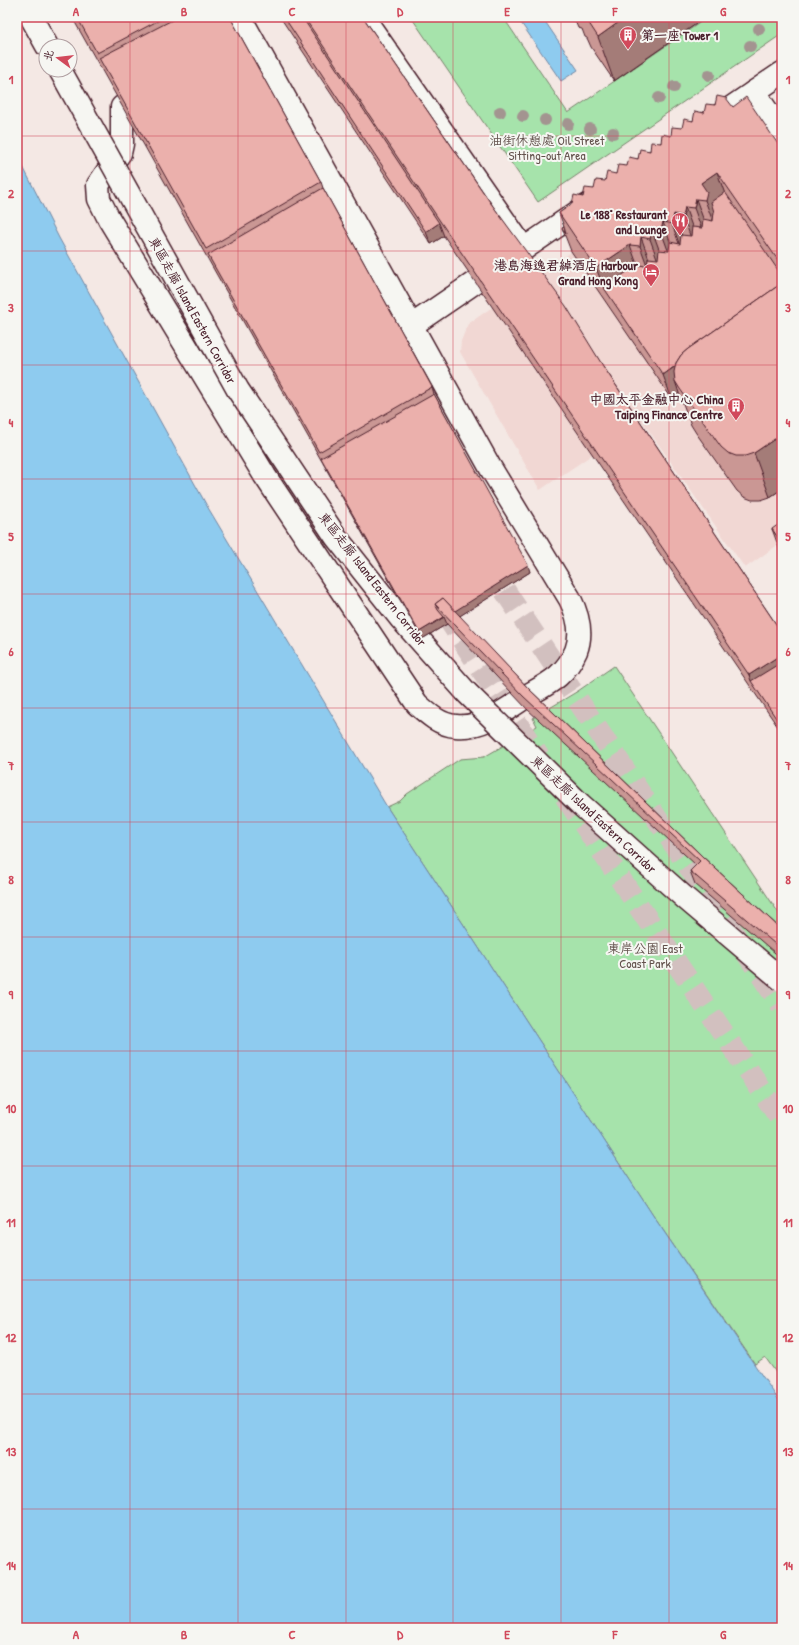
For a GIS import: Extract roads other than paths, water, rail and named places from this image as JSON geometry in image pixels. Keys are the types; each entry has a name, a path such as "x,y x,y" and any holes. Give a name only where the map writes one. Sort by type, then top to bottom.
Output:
{"main road":[{"path":"31,17 43,38"},
{"path":"122,106 122,144 120,153 98,184 99,199 109,219 265,476 417,704 436,720 447,724 457,726 481,723 495,716 559,676 576,651 579,638 579,625 576,611 570,598 490,467 240,17"},
{"path":"363,17 524,248"},
{"path":"688,137 782,73"},
{"name":"東區走廊 Island Eastern Corridor","path":"64,78 238,390 336,537 396,613 467,693 580,804 685,898 782,980"},
{"path":"754,92 782,133"},
{"path":"411,326 485,266 524,248 603,195"},
{"path":"485,266 502,291"}],"water":[{"path":"517,17 542,17 578,70 561,81"},
{"path":"17,155 59,238 207,506 387,807 654,1217 782,1405 782,1628 17,1628"}],"tunnel":[{"path":"488,562 503,588 782,1006"},
{"path":"444,612 539,757"},
{"path":"565,796 782,1121"}],"place":[{"name":"第一座 Tower 1","path":"628,50"},
{"name":"Le 188° Restaurant and Lounge","path":"680,236"},
{"name":"港島海逸君綽酒店 Harbour Grand Hong Kong","path":"651,287"},
{"name":"中國太平金融中心 China Taiping Finance Centre","path":"736,421"}],"park label":[{"name":"油街休憩處 Oil Street Sitting-out Area","path":"547,148"},
{"name":"東岸公園 East Coast Park","path":"645,956"}]}
